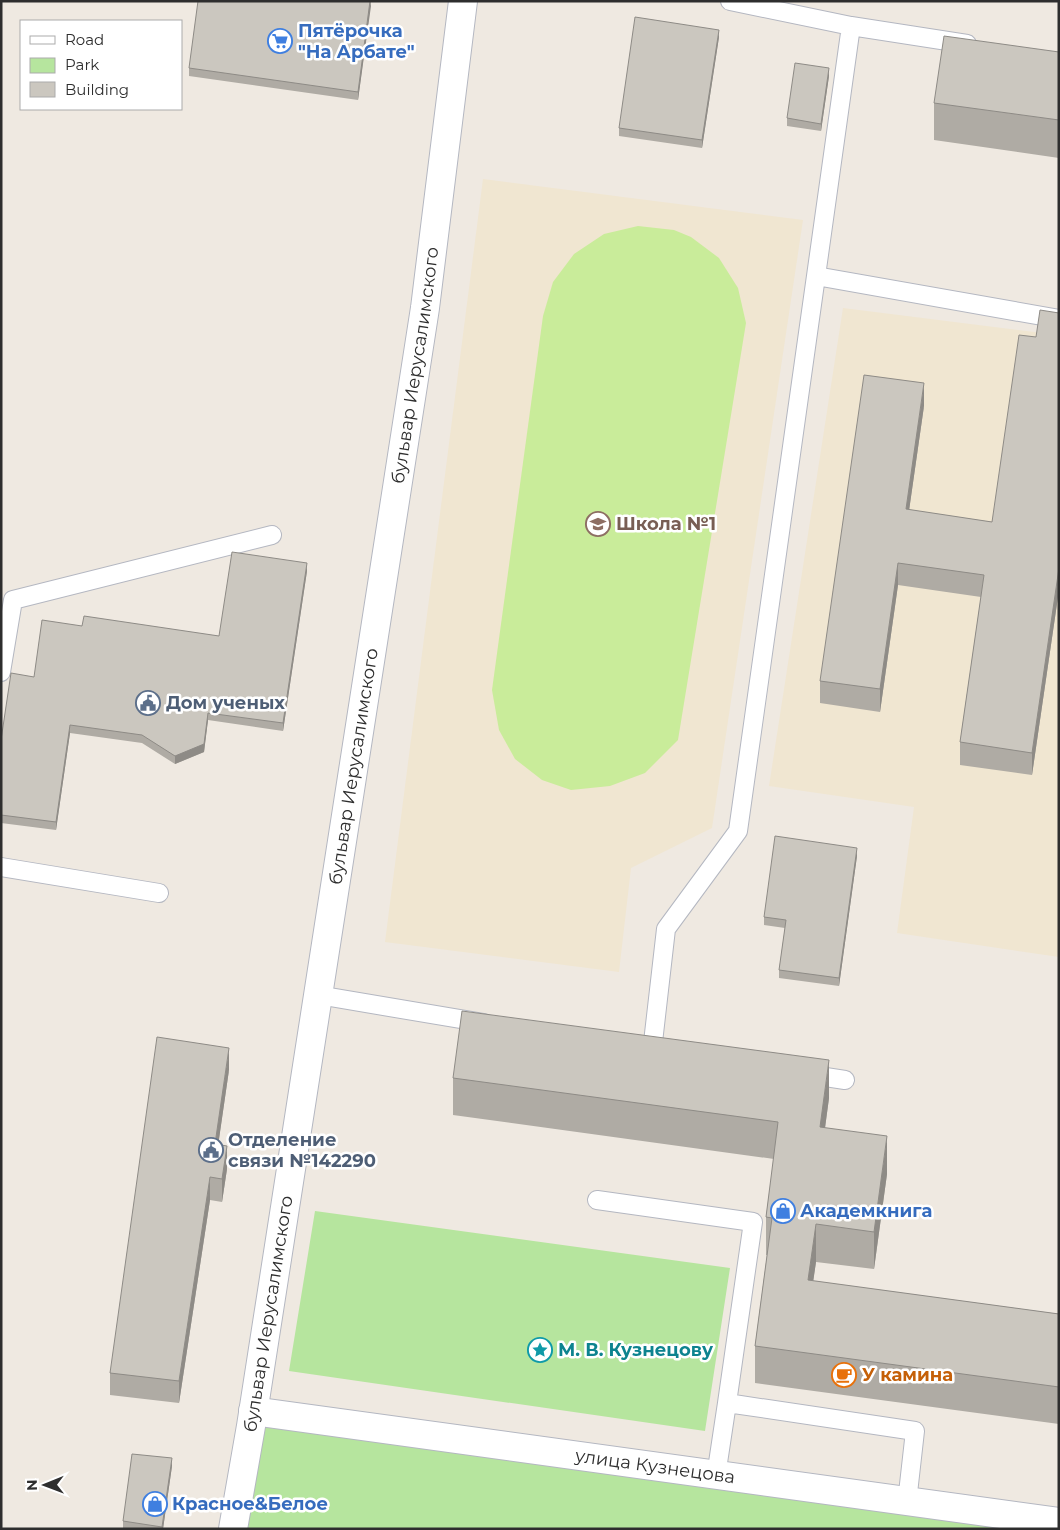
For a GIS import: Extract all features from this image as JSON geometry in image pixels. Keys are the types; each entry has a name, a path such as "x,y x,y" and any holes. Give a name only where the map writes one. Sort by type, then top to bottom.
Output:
{"street":[{"name":"бульвар Иерусалимского","path":"233,1529 425,308 463,1"},
{"name":"улица Кузнецова","path":"253,1411 1059,1522"}],"lane":[{"path":"730,1 851,26 982,46"},
{"path":"652,1051 666,929 738,831 851,26"},
{"path":"816,276 1059,319"},
{"path":"1,672 14,600 272,535"},
{"path":"1,867 159,892"},
{"path":"318,995 498,1025"},
{"path":"633,1048 672,1054"},
{"path":"787,1071 845,1080"},
{"path":"597,1200 754,1222 716,1476"},
{"path":"727,1403 915,1431 907,1502"}],"shaded area":[{"name":"Школа №1","path":"483,179 803,220 712,828 631,868 619,972 385,942"},
{"path":"843,308 1059,335 1059,957 897,933 914,807 769,786"}],"green space":[{"path":"638,226 674,230 691,237 719,258 738,288 746,323 678,740 645,773 610,786 571,790 542,780 515,759 499,730 492,690 543,316 553,282 574,254 604,234"},
{"path":"315,1211 730,1268 705,1431 289,1371"},
{"path":"251,1426 716,1476 1059,1529 245,1529"}],"building":[{"name":"Пятёрочка \"На Арбате\"","path":"198,1 370,1 358,92 189,68"},
{"path":"635,17 719,30 702,140 619,128"},
{"path":"944,36 1059,52 1059,120 934,103"},
{"path":"795,63 829,68 821,124 787,118"},
{"path":"1040,310 1059,313 1059,568 1032,753 960,742 984,575 898,563 880,689 820,681 864,375 924,383 906,509 992,522 1019,335 1036,337"},
{"name":"Дом ученых","path":"232,552 307,563 283,723 208,713 204,744 175,756 142,735 70,725 56,822 1,815 1,740 11,673 34,677 42,620 82,626 84,616 219,636"},
{"path":"775,836 857,848 839,978 779,970 786,920 764,917"},
{"path":"462,1011 829,1060 820,1127 887,1136 874,1232 816,1224 808,1280 1059,1314 1059,1387 755,1346 772,1218 766,1217 778,1122 453,1078"},
{"path":"157,1037 229,1048 215,1144 227,1146 222,1179 210,1177 179,1381 110,1373"},
{"path":"132,1454 172,1458 162,1527 123,1521"}],"place":[{"name":"Пятёрочка \"На Арбате\"","path":"280,41"},
{"name":"Школа №1","path":"598,524"},
{"name":"Дом ученых","path":"148,703"},
{"name":"Отделение связи №142290","path":"211,1150"},
{"name":"Академкнига","path":"783,1211"},
{"name":"М. В. Кузнецову","path":"540,1350"},
{"name":"У камина","path":"844,1375"},
{"name":"Красное&Белое","path":"155,1504"}]}
